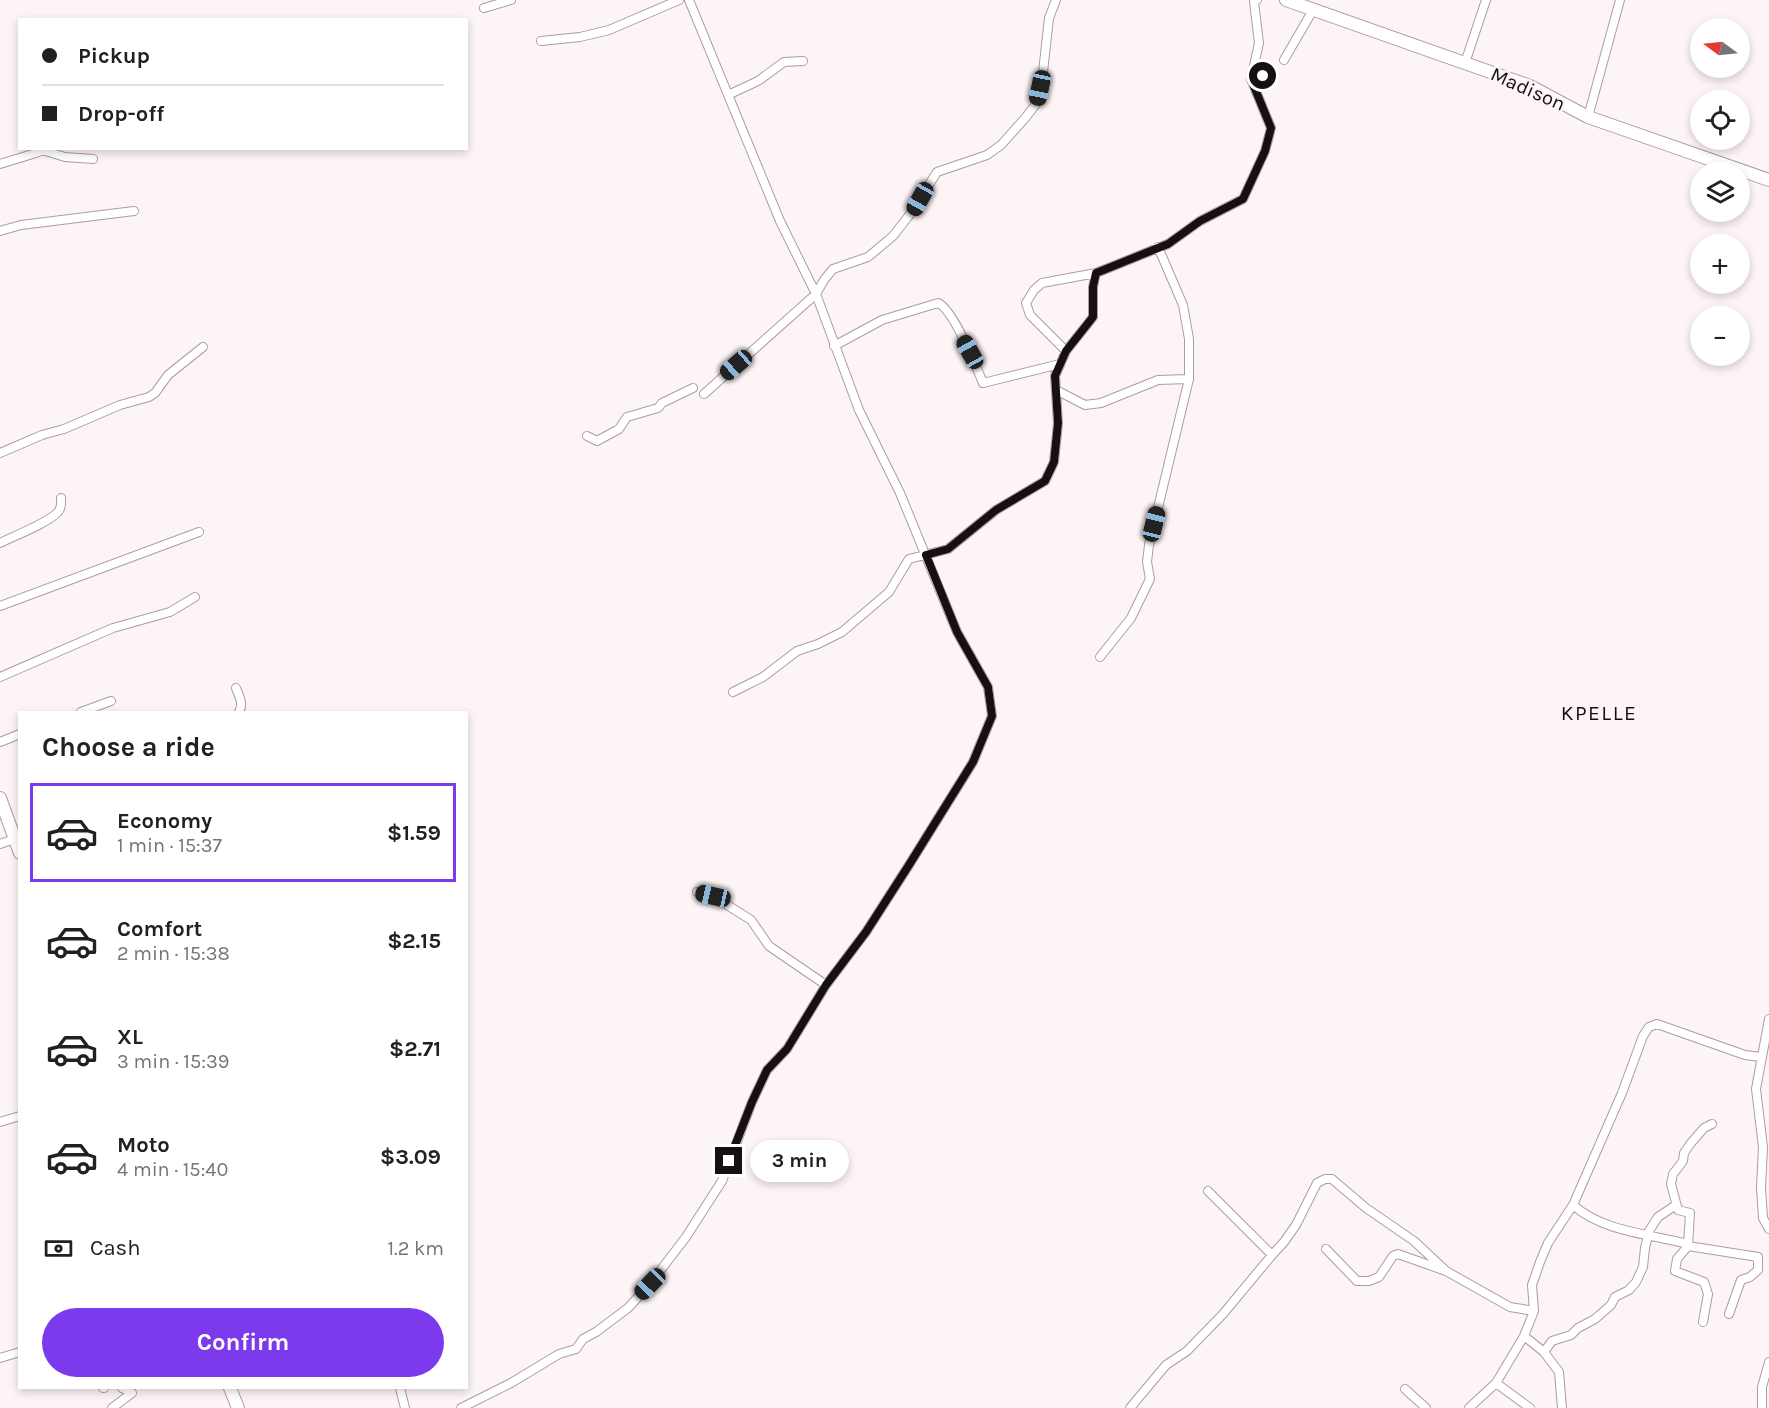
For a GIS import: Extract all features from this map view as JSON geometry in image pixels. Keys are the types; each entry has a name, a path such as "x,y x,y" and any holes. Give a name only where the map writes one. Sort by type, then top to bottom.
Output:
{"street":[{"path":"484,8 511,0"},
{"path":"541,41 580,37 609,30 679,0"},
{"path":"461,1408 511,1383 560,1354 576,1349 583,1339 628,1308 650,1284 686,1237 722,1181 752,1102 767,1070 787,1049 826,985 866,932 973,762 992,716 988,687 957,632 900,493 859,410 816,294 780,221 689,0"},
{"path":"704,394 816,294 824,279 833,269 868,256 893,236 911,213 937,172 987,155 1001,145 1036,104 1043,72 1049,18 1056,0"},
{"path":"1066,351 1030,315 1026,303 1034,290 1042,283 1096,273 1168,244 1200,221 1243,199 1265,151 1271,128 1252,74 1259,44 1254,3 1257,0"},
{"name":"Madison","path":"1286,0 1530,86 1588,117 1769,180"},
{"path":"1465,63 1486,0"},
{"path":"1588,117 1620,0"},
{"path":"1284,60 1313,10"},
{"path":"728,95 758,81 784,62 803,61"},
{"path":"0,164 40,150"},
{"path":"46,150 65,157 93,159"},
{"path":"0,231 21,225 134,211"},
{"path":"1100,657 1131,618 1150,579 1147,562 1149,545 1189,379 1190,339 1183,305 1158,247"},
{"path":"733,692 763,677 797,651 842,632 889,592 909,559 948,549 996,510 1045,481 1054,462 1058,423 1055,376 1066,351 1093,317 1093,287 1096,273"},
{"path":"834,346 882,320 938,303 946,308 970,352 982,383 1060,364"},
{"path":"0,453 120,405 148,397 155,393 168,375 203,347"},
{"path":"1056,390 1084,405 1101,403 1158,380 1189,379"},
{"path":"587,436 597,441 604,438 619,429 627,417 658,408 662,403 693,388"},
{"path":"0,543 50,518 62,506 61,498"},
{"path":"0,606 199,532"},
{"path":"0,677 113,628 170,612 195,597"},
{"path":"236,688 241,701 242,708 240,711"},
{"path":"84,711 111,701"},
{"path":"0,742 18,735"},
{"path":"0,798 18,848"},
{"path":"0,844 14,839"},
{"path":"697,892 713,896 751,920 769,946 826,985"},
{"path":"1769,1019 1756,1089 1763,1147 1761,1188 1763,1218 1769,1229"},
{"path":"1469,1408 1496,1383 1524,1336 1534,1311 1532,1285 1535,1273 1548,1243 1573,1205 1622,1094 1643,1036 1649,1027 1657,1024 1744,1055 1761,1057"},
{"path":"0,1122 18,1117"},
{"path":"1703,1322 1708,1294 1704,1282 1675,1270 1677,1259 1688,1246 1690,1213 1678,1210 1671,1184 1673,1174 1683,1161 1684,1153 1704,1128 1712,1124"},
{"path":"1130,1408 1166,1365 1187,1351 1223,1314 1284,1242 1296,1225 1317,1183 1325,1179 1332,1179 1365,1208 1414,1241 1446,1271"},
{"path":"1208,1191 1272,1254"},
{"path":"1573,1205 1607,1225 1684,1243 1688,1246 1758,1257 1758,1270 1750,1277 1741,1280 1729,1314"},
{"path":"1544,1352 1552,1341 1571,1335 1578,1328 1595,1319 1616,1298 1629,1290 1636,1282 1643,1267 1648,1234 1658,1217 1676,1205"},
{"path":"1326,1249 1357,1281 1369,1281 1379,1277 1393,1256 1398,1254 1446,1271 1502,1304 1534,1311"},
{"path":"1524,1336 1544,1352 1559,1372 1562,1408"},
{"path":"0,1358 18,1353"},
{"path":"1762,1408 1769,1362"},
{"path":"1496,1383 1530,1408"},
{"path":"112,1408 132,1394 127,1389"},
{"path":"230,1389 238,1408"},
{"path":"400,1389 405,1408"},
{"path":"1405,1389 1426,1408"}],"district":[{"name":"KPELLE","path":"1599,713"}],"route":[{"path":"729,1161 767,1070 787,1049 826,985 866,932 909,865 973,762 992,716 988,687 957,632 926,555 948,549 996,510 1045,481 1054,462 1058,423 1055,376 1066,351 1093,317 1093,287 1096,273 1168,244 1200,221 1243,199 1265,151 1271,128 1251,79 1263,76"}]}
